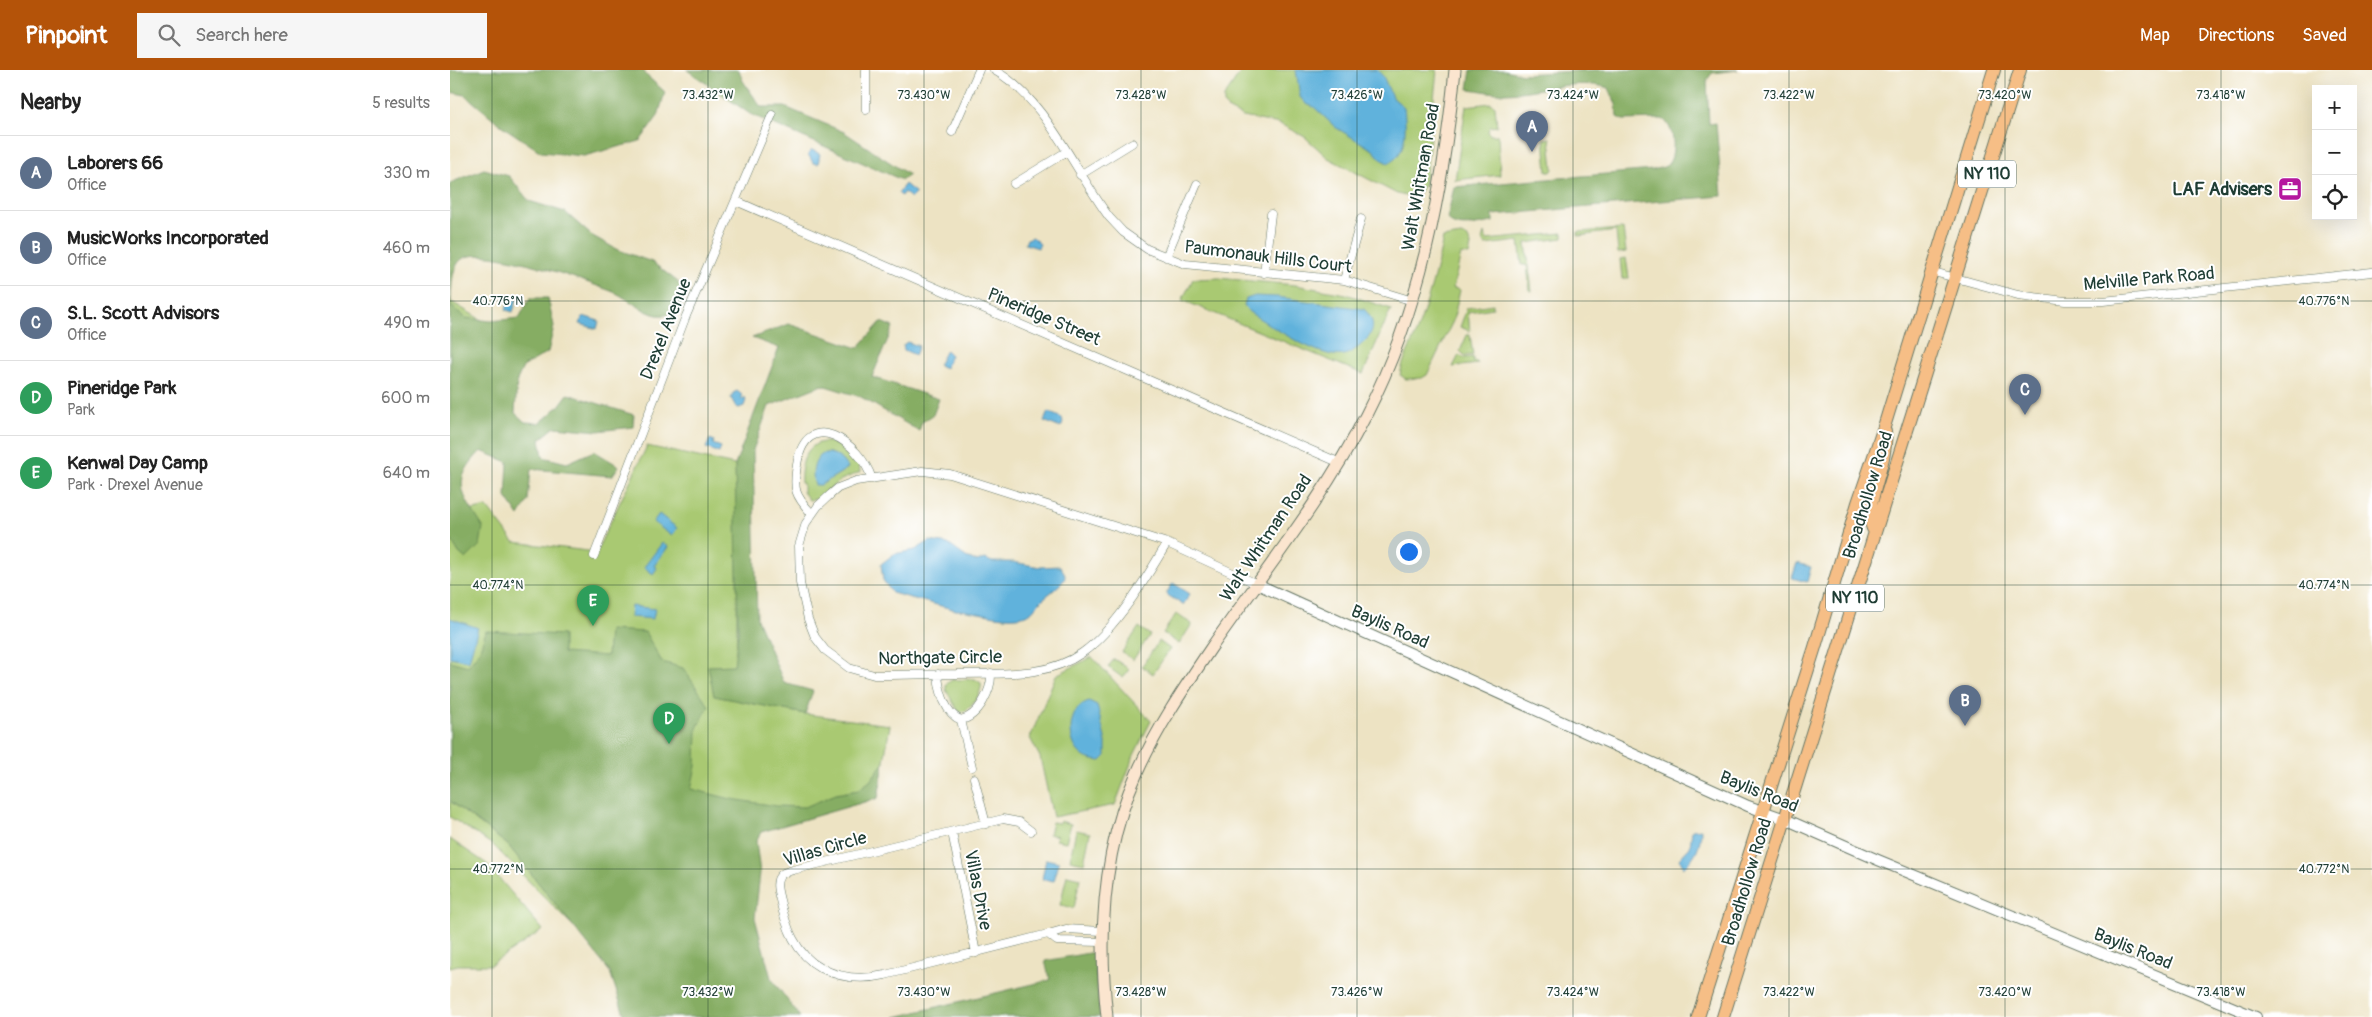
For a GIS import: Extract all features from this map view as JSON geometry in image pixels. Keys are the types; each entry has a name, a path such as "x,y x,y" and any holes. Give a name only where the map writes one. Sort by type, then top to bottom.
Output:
{"main road":[{"name":"Walt Whitman Road","path":"1108,1017 1102,937 1106,883 1115,837 1136,774 1161,724 1305,515 1338,462 1372,402 1398,345 1434,219 1454,70"},
{"name":"Broadhollow Road","path":"1698,1017 1858,503 1884,427 1930,271 1994,70"},
{"name":"Broadhollow Road","path":"1723,1017 1929,353 1955,278 2020,70"},
{"path":"1875,532 1869,514 1884,461 1886,445 1884,427"}],"street":[{"path":"866,70 866,110"},
{"path":"952,132 979,70"},
{"name":"Paumonauk Hills Court","path":"994,70 1024,91 1109,217 1123,232 1147,249 1185,264 1344,280 1412,301"},
{"name":"Drexel Avenue","path":"594,556 686,316 772,115"},
{"path":"1080,175 1132,143"},
{"path":"1014,184 1066,152"},
{"path":"1166,257 1196,184"},
{"name":"Pineridge Street","path":"736,201 1338,462"},
{"path":"1264,273 1271,214"},
{"path":"1344,280 1361,219"},
{"name":"Melville Park Road","path":"1930,271 1995,290 2034,298 2103,301 2372,272"},
{"path":"811,513 798,498 794,488 800,448 815,434 827,433 846,442 860,455 869,469 872,479"},
{"name":"Northgate Circle","path":"1167,542 1109,629 1082,654 1053,667 1034,672 874,675 860,672 842,664 825,650 815,637 808,619 800,583 799,546 802,532 811,513 838,488 856,481 922,471 950,474 1167,542 1257,584"},
{"name":"Baylis Road","path":"1257,584 1762,812 1785,819 1878,860 2256,1017"},
{"path":"938,674 938,686 946,704 953,716 961,720 973,715 992,682 992,673"},
{"path":"961,720 972,767"},
{"path":"974,778 986,824"},
{"name":"Villas Circle","path":"1031,832 1019,822 1003,819 793,870 782,874 778,880 778,889 785,921 797,946 808,958 832,972 846,977 871,978 1066,929 1102,937"},
{"name":"Villas Drive","path":"952,832 976,953"},
{"path":"1048,934 1057,941 1102,937"}],"green space":[{"path":"450,70 643,70 665,92 658,116 640,141 584,156 541,152 502,126 465,95 450,92"},
{"path":"687,70 739,70 743,81 761,107 785,107 844,132 909,175 902,180 750,114"},
{"path":"1242,70 1437,70 1425,184 1415,198 1397,194 1328,158 1305,137 1280,124 1243,117 1229,110 1224,105 1224,97"},
{"path":"1471,70 1504,70 1523,74 1595,70 1738,70 1712,73 1707,80 1709,124 1716,123 1722,196 1493,215 1493,222 1468,226 1451,223 1447,219 1454,187 1653,170 1667,165 1673,153 1672,133 1666,122 1662,119 1623,120 1617,117 1616,104 1609,88 1584,84 1501,93 1468,89"},
{"path":"1491,103 1495,106 1497,126 1490,127 1488,131 1490,135 1498,135 1500,175 1455,180 1466,106"},
{"path":"1550,138 1553,169 1551,172 1547,172 1544,139"},
{"path":"484,169 509,176 529,201 565,212 591,235 616,249 652,262 678,282 683,292 680,313 657,315 642,309 616,293 538,266 492,256 474,255 462,259 458,263 452,281 451,306 466,318 491,321 519,318 530,298 548,298 554,326 548,352 523,367 517,380 515,413 525,422 540,423 559,406 568,394 634,415 633,427 598,431 555,427 540,439 543,457 567,463 594,451 619,466 612,476 531,469 528,501 519,516 506,497 508,462 481,451 465,471 462,480 462,488 469,506 483,527 480,545 466,559 459,553 450,538 450,183"},
{"path":"1623,229 1626,252 1618,253 1616,231 1578,236 1578,232"},
{"path":"1484,233 1486,240 1563,233 1563,238 1526,243 1532,291 1530,291 1527,265 1522,265 1519,241 1485,245 1482,240"},
{"path":"1461,235 1467,237 1471,245 1469,255 1461,254 1453,288 1460,290 1453,321 1427,375 1422,378 1406,379 1400,375 1401,369 1425,308 1443,238"},
{"path":"1626,258 1629,278 1622,279 1620,259"},
{"path":"1219,278 1295,285 1346,294 1391,309 1363,374 1182,300 1193,279"},
{"path":"450,301 513,339 455,446 452,515 487,507 514,542 596,552 647,446 735,465 738,536 736,700 805,714 890,725 878,798 760,832 450,789"},
{"path":"1493,304 1493,308 1468,312 1470,331 1460,327 1467,308"},
{"path":"881,322 893,327 872,377 939,399 933,415 922,422 919,431 861,397 822,385 769,406 753,450 757,619 784,683 813,691 805,714 714,696 708,666 734,665 738,632 735,465 779,348 752,338 789,324 858,348"},
{"path":"1467,335 1470,335 1473,355 1465,356 1460,351"},
{"path":"1459,355 1464,358 1473,357 1473,362 1478,364 1453,367"},
{"path":"821,442 829,442 849,453 857,462 860,472 841,480 817,499 809,500 803,492 803,483 801,483 803,461 810,449","holes":["825,453 838,457 848,468 827,481"]},
{"path":"1176,614 1192,624 1179,644 1163,633"},
{"path":"1139,627 1150,635 1133,660 1122,652"},
{"path":"609,630 645,632 662,662 683,668 709,706 697,728 696,766 691,789 731,799 777,806 805,807 836,794 858,790 870,781 884,762 878,798 761,832 756,841 760,873 755,918 771,978 800,1017 625,1017 610,972 508,845 450,801 450,661 468,666 479,652 486,631 563,635 563,653 607,656"},
{"path":"1159,641 1170,649 1153,674 1142,666"},
{"path":"1092,657 1151,721 1134,755 1115,805 1053,817 1040,757 1030,738 1056,675"},
{"path":"1114,659 1129,669 1123,678 1108,667"},
{"path":"975,679 981,683 978,696 965,711 958,711 946,690 946,684 952,680"},
{"path":"450,801 508,845 575,928 493,845 450,817"},
{"path":"1060,821 1071,824 1066,842 1056,840 1057,836 1049,834 1052,822 1059,823"},
{"path":"1076,830 1090,833 1084,863 1070,860"},
{"path":"450,839 487,864 543,930 490,965 458,965 450,967"},
{"path":"1067,875 1080,878 1074,908 1060,905"},
{"path":"1094,952 1100,1017 895,1017 1050,980 1045,961"}],"water":[{"path":"1296,70 1377,70 1383,76 1392,97 1404,107 1404,139 1399,154 1395,159 1388,163 1382,160 1373,150 1335,127 1314,107 1306,104 1300,97"},
{"path":"812,150 820,154 818,164 813,163 808,154"},
{"path":"905,184 916,193 911,198 904,192 901,196 898,193"},
{"path":"1033,237 1040,244 1038,248 1025,244 1027,239"},
{"path":"1255,296 1277,297 1364,309 1371,318 1372,329 1365,342 1347,354 1334,355 1322,352 1282,333 1249,312 1244,305 1246,299"},
{"path":"510,297 517,299 513,312 506,310"},
{"path":"583,316 599,321 597,329 580,324"},
{"path":"907,342 919,346 915,355 904,350 903,345"},
{"path":"946,350 951,355 945,368 938,365"},
{"path":"737,391 742,395 742,400 745,397 746,400 744,406 739,408 736,407 731,398 733,393"},
{"path":"1048,412 1062,418 1062,426 1058,427 1044,421"},
{"path":"710,439 714,441 713,444 721,447 719,453 706,448"},
{"path":"825,453 836,455 848,468 821,485 815,485 814,467 821,455"},
{"path":"659,514 677,528 672,536 653,522"},
{"path":"930,541 948,544 966,557 976,561 985,559 992,562 1013,562 1040,567 1060,566 1065,578 1032,611 1024,616 1015,617 956,610 892,593 883,580 881,564 894,554 915,550"},
{"path":"662,543 668,547 654,566 657,568 653,574 644,567"},
{"path":"1797,563 1811,567 1807,582 1792,578"},
{"path":"1173,583 1190,594 1183,605 1166,594"},
{"path":"631,606 655,609 653,619 630,617"},
{"path":"450,618 478,628 469,661 450,657"},
{"path":"1089,701 1097,705 1106,742 1106,756 1101,761 1089,759 1082,755 1073,742 1071,734 1073,717 1082,705"},
{"path":"1701,829 1697,850 1684,867 1679,859 1690,847 1692,830"},
{"path":"1046,859 1059,862 1054,881 1042,879"}],"place":[{"name":"Laborers 66","path":"1532,152"},
{"name":"LAF Advisers","path":"2290,189"},
{"name":"S.L. Scott Advisors","path":"2025,415"},
{"name":"Kenwal Day Camp","path":"593,626"},
{"name":"MusicWorks Incorporated","path":"1965,726"},
{"name":"Pineridge Park","path":"669,744"}]}
